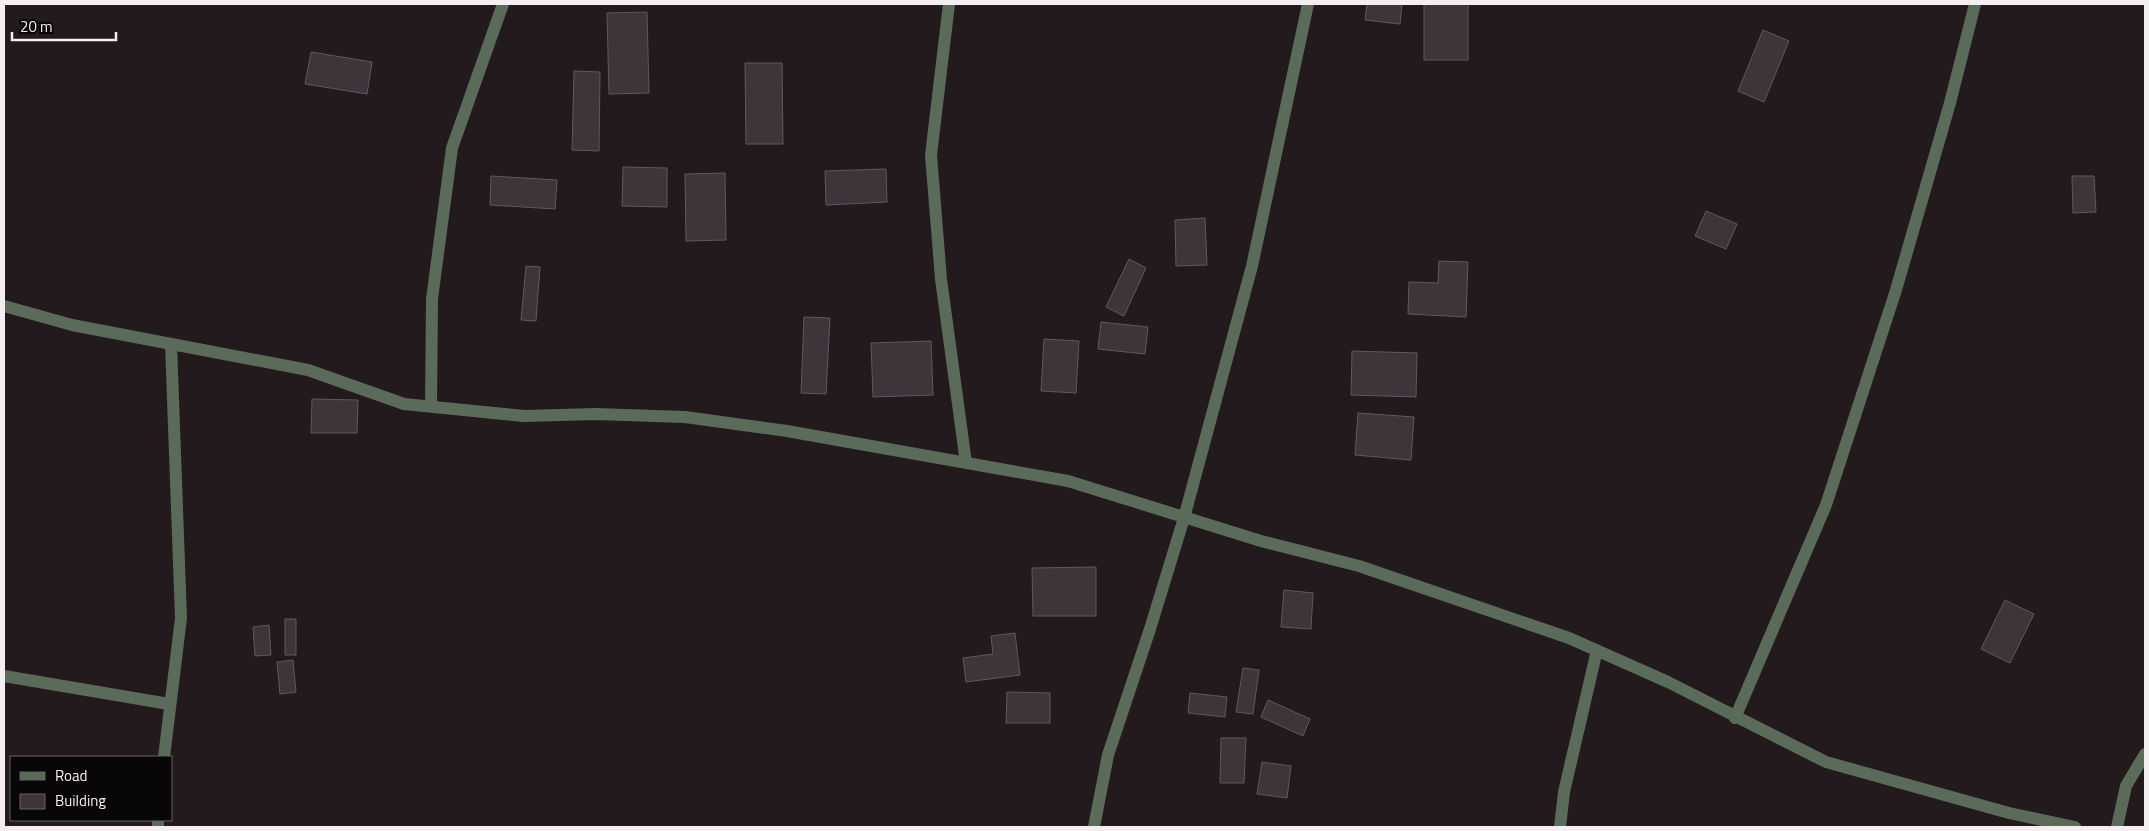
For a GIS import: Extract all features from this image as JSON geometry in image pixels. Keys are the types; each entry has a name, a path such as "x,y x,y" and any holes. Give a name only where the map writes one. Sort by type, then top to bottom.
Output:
{"street":[{"path":"431,406 432,299 452,148 503,4"},
{"path":"949,4 932,155 941,279 966,463"},
{"path":"1094,827 1108,755 1150,629 1184,518 1252,266 1308,4"},
{"path":"1735,718 1826,505 1896,290 1950,103 1975,4"},
{"path":"4,306 72,325 308,370 404,404 524,416 596,414 685,417 787,431 1068,481 1184,518 1359,566 1569,638 1668,682 1735,718 1826,762 2009,813 2075,827"},
{"path":"164,756 181,618 171,344"},
{"path":"1560,827 1564,792 1597,650"},
{"path":"4,676 169,704"},
{"path":"2117,827 2126,786 2145,754"}],"building":[{"path":"1367,4 1402,4 1400,24 1365,20"},
{"path":"1424,4 1468,4 1468,60 1424,60"},
{"path":"647,12 649,93 609,94 607,13"},
{"path":"1763,30 1789,41 1764,102 1738,91"},
{"path":"311,52 372,62 367,94 305,84"},
{"path":"745,63 782,63 783,144 746,144"},
{"path":"574,71 600,72 599,151 572,150"},
{"path":"623,167 667,168 667,207 622,206"},
{"path":"886,169 887,202 826,205 825,171"},
{"path":"725,173 726,240 686,241 685,174"},
{"path":"491,176 557,180 555,209 490,205"},
{"path":"2072,176 2094,176 2096,212 2073,213"},
{"path":"1706,211 1737,224 1726,249 1695,236"},
{"path":"1205,218 1207,265 1176,266 1175,220"},
{"path":"1129,259 1146,268 1124,316 1106,307"},
{"path":"1439,261 1468,262 1466,317 1408,314 1409,282 1438,283"},
{"path":"526,266 540,267 536,321 521,320"},
{"path":"804,317 830,318 826,394 801,393"},
{"path":"1101,322 1148,327 1145,354 1098,349"},
{"path":"1044,339 1079,341 1076,393 1041,391"},
{"path":"931,341 933,395 873,397 871,343"},
{"path":"1352,351 1417,353 1416,397 1351,395"},
{"path":"312,399 358,400 357,433 311,433"},
{"path":"1358,413 1414,417 1411,460 1355,455"},
{"path":"1096,567 1096,616 1033,616 1032,568"},
{"path":"1284,590 1313,593 1311,629 1281,627"},
{"path":"2005,600 2034,614 2010,663 1981,649"},
{"path":"285,619 296,619 296,655 285,655"},
{"path":"269,625 271,655 255,656 253,627"},
{"path":"1015,633 1020,675 966,682 963,658 993,654 991,636"},
{"path":"293,660 296,692 280,694 277,662"},
{"path":"1243,668 1259,670 1253,714 1236,712"},
{"path":"1007,692 1050,693 1050,723 1006,723"},
{"path":"1190,693 1227,697 1225,717 1188,713"},
{"path":"1268,700 1310,719 1303,736 1261,717"},
{"path":"1221,738 1246,738 1244,783 1220,783"},
{"path":"1262,762 1291,766 1287,798 1257,794"}]}
